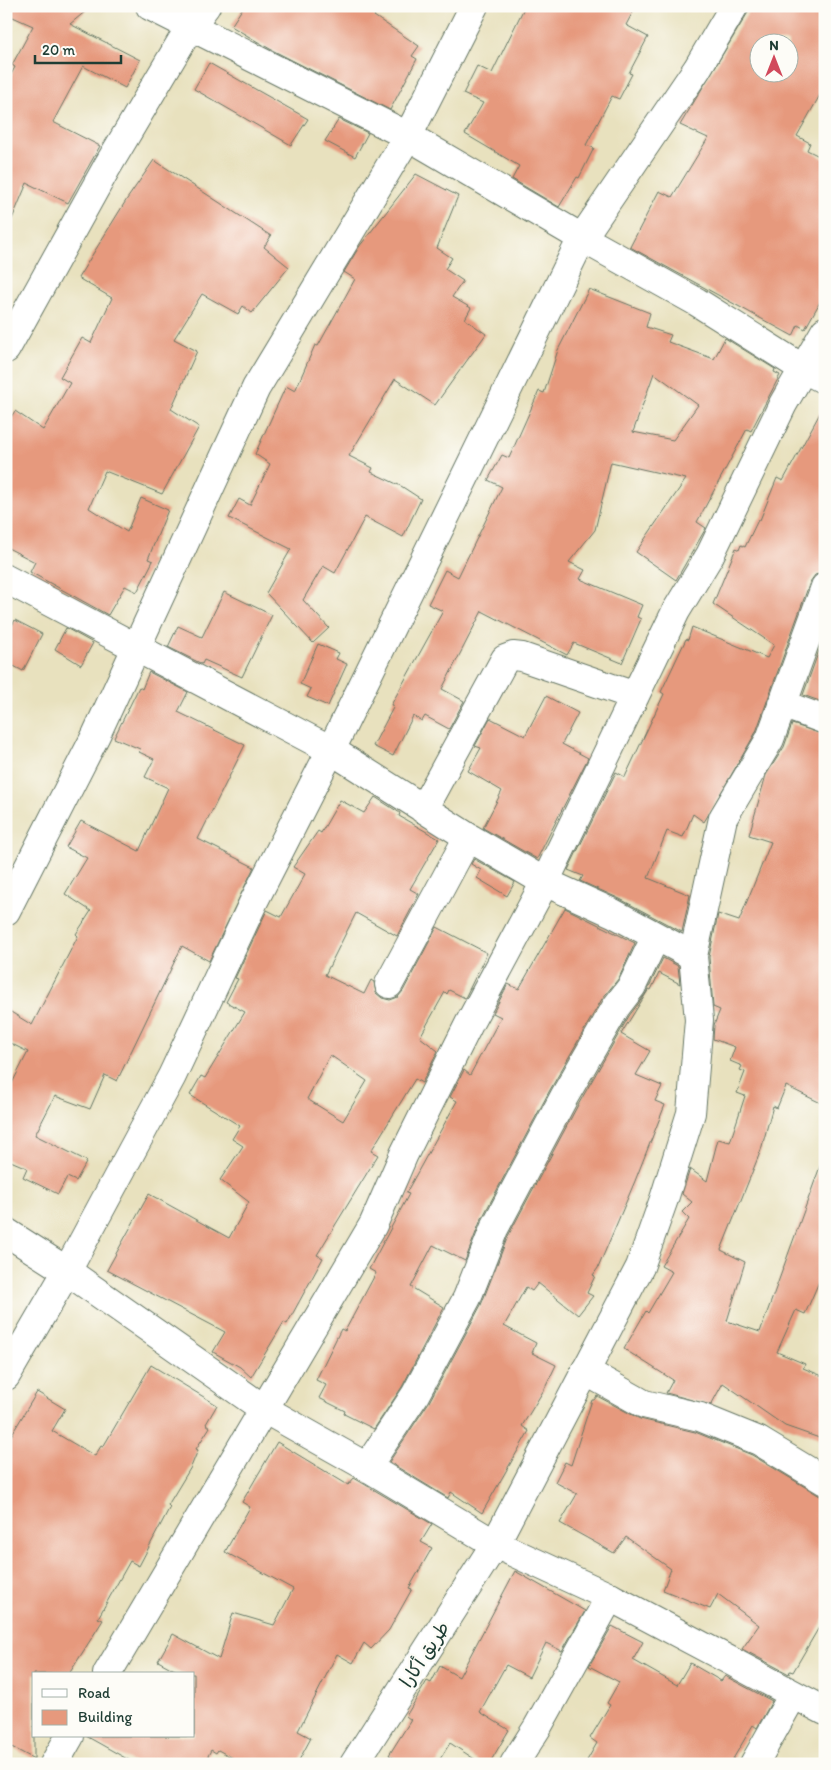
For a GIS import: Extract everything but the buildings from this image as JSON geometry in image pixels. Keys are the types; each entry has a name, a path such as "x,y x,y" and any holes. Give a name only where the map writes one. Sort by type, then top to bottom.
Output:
{"street":[{"path":"150,6 198,16 582,238 698,302 814,374"},
{"path":"6,911 96,735 256,388 408,136 474,6"},
{"path":"6,1376 67,1271 172,1076 254,902 332,750 582,238 696,69 734,6"},
{"path":"6,349 107,167 198,16"},
{"path":"108,1672 373,1225 404,1154 445,1072 546,882 676,611 814,374 825,331"},
{"path":"6,578 332,750 468,837 546,882 613,913 693,956"},
{"name":"طريق أكارا","path":"354,1764 494,1544 640,1267 691,1113 699,1020 693,956 723,818 770,739 825,587"},
{"path":"423,809 505,659 513,656 522,657 635,696"},
{"path":"782,704 825,720"},
{"path":"389,984 468,837"},
{"path":"367,1467 419,1387 467,1298 494,1229 606,1023 632,986 656,936"},
{"path":"6,1232 67,1271 264,1409 367,1467 494,1544 610,1597 825,1712"},
{"path":"585,1371 644,1404 700,1417 759,1441 825,1481"},
{"path":"514,1764 537,1728 610,1597"},
{"path":"754,1764 793,1694"},
{"path":"54,1764 69,1738"}]}
